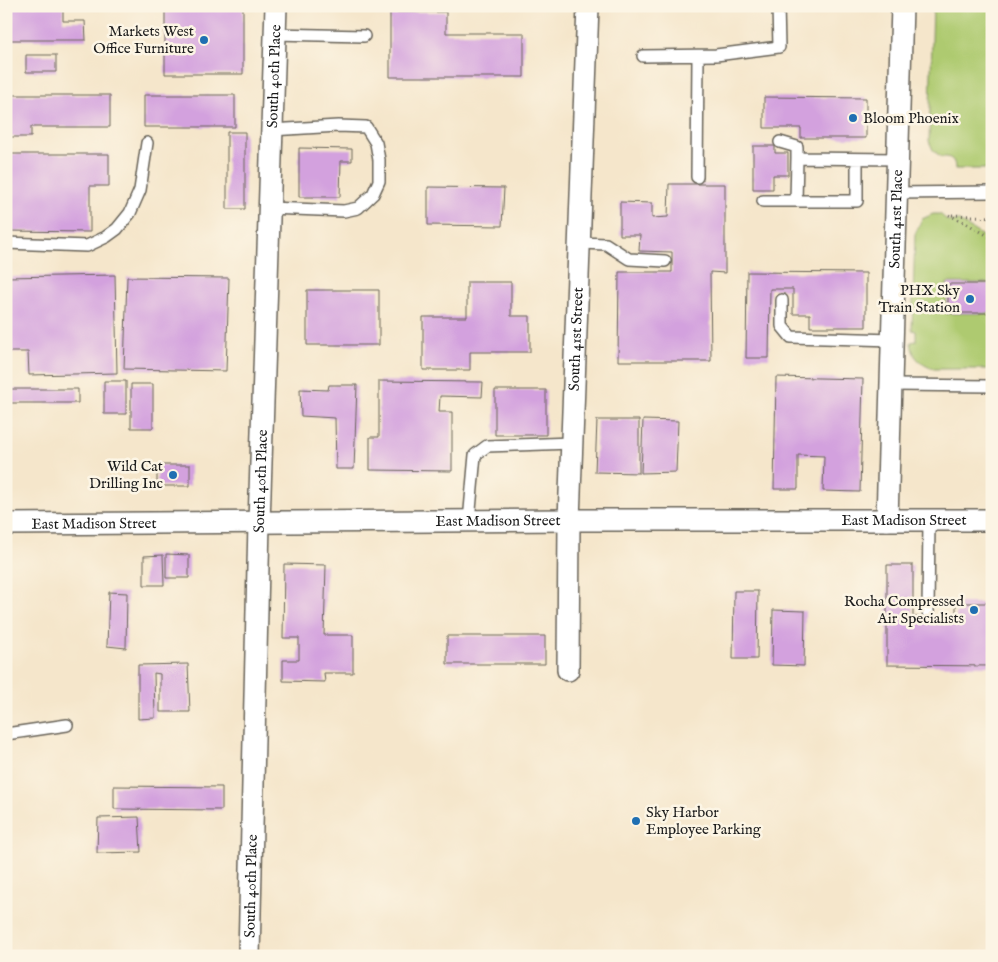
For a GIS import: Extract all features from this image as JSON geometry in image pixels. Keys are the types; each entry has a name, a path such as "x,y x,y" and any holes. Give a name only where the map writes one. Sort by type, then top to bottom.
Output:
{"street":[{"name":"South 40th Place","path":"249,956 276,6"},
{"name":"South 41st Street","path":"568,670 569,520 588,6"},
{"name":"South 41st Place","path":"887,520 902,6"},
{"name":"East Madison Street","path":"6,524 569,520 992,520"}],"lane":[{"path":"642,56 716,55 779,47 778,6"},
{"path":"274,34 364,36"},
{"path":"697,177 698,56"},
{"path":"269,208 344,211 358,208 373,194 379,181 379,160 376,143 366,127 338,126 271,130"},
{"path":"780,142 797,147 796,201"},
{"path":"6,243 87,246 106,237 117,229 130,213 140,190 148,143"},
{"path":"797,158 898,158"},
{"path":"763,201 856,201 857,158"},
{"path":"896,193 992,192"},
{"path":"580,243 606,244 629,259 665,261"},
{"path":"782,300 782,326 791,338 893,340"},
{"path":"892,385 992,386"},
{"path":"469,521 475,455 486,446 572,443"},
{"path":"928,613 929,520"},
{"path":"6,734 67,726"}],"path":[{"path":"992,217 949,214 992,238"}],"green space":[{"path":"933,6 992,6 992,169 955,169 952,159 941,157 933,150 929,141"},
{"path":"933,214 940,214 948,221 959,221 992,242 992,283 947,283 946,313 992,313 992,369 934,369 921,362 913,352 911,342 916,341 916,331 912,330 915,234 922,219"}],"building":[{"path":"6,6 63,6 63,21 85,21 86,40 6,40"},
{"name":"Markets West Office Furniture","path":"165,6 243,6 243,74 165,74"},
{"path":"390,12 446,12 446,33 524,33 524,77 390,77"},
{"path":"26,55 56,55 56,72 26,72"},
{"path":"6,95 110,95 110,127 31,127 31,137 6,137"},
{"path":"144,95 235,95 235,127 144,127"},
{"path":"764,97 866,98 866,138 801,138 801,128 764,128"},
{"path":"227,132 245,132 245,209 227,209"},
{"path":"753,146 775,146 775,153 788,153 788,175 773,175 773,189 753,189"},
{"path":"299,148 352,149 352,161 341,161 340,197 299,197"},
{"path":"6,154 109,154 109,186 90,186 90,232 6,231"},
{"path":"669,184 725,184 725,273 710,272 711,361 618,361 619,272 672,272 672,252 639,251 640,235 620,235 620,202 652,203 652,218 668,217"},
{"path":"428,187 504,188 502,226 428,225"},
{"path":"747,272 866,273 866,327 810,327 810,314 793,314 793,289 770,289 769,358 746,358"},
{"path":"115,275 117,373 29,375 28,352 6,352 6,277"},
{"path":"127,277 229,278 226,371 124,369"},
{"path":"467,282 511,282 511,316 530,316 530,352 470,352 470,370 423,370 423,317 467,317"},
{"name":"PHX Sky Train Station","path":"948,284 992,284 992,313 948,313"},
{"path":"307,290 379,290 379,345 307,345"},
{"path":"776,377 863,379 860,492 823,491 824,456 798,455 798,489 774,489"},
{"path":"104,381 126,381 126,414 104,414"},
{"path":"379,381 483,382 482,397 440,396 439,412 452,412 452,471 370,470 370,437 379,437"},
{"path":"131,384 153,384 153,428 131,428"},
{"path":"329,385 357,385 354,469 336,469 335,418 301,416 300,389 328,390"},
{"path":"6,389 78,389 78,403 6,403"},
{"path":"495,390 546,390 546,435 495,435"},
{"path":"597,420 639,420 639,473 595,472"},
{"path":"643,420 678,421 676,472 641,473"},
{"name":"Wild Cat Drilling Inc","path":"157,465 190,465 190,486 157,486"},
{"path":"166,554 189,555 189,578 166,578"},
{"path":"163,555 164,585 144,585 144,556"},
{"path":"284,564 326,565 324,635 353,635 353,673 324,673 325,682 283,681 283,660 299,660 299,638 283,638"},
{"name":"Rocha Compressed Air Specialists","path":"887,565 913,565 913,617 956,618 956,603 992,603 992,666 887,665"},
{"path":"734,591 758,591 757,659 733,659"},
{"path":"109,592 127,593 126,648 107,646"},
{"path":"773,610 805,611 804,666 772,665"},
{"path":"447,636 545,636 545,664 447,664"},
{"path":"188,664 190,712 160,712 160,674 154,673 155,718 138,719 138,665"},
{"path":"114,786 222,787 222,810 114,809"},
{"path":"139,817 141,852 97,853 98,818"}],"place":[{"name":"Markets West Office Furniture","path":"204,40"},
{"name":"Bloom Phoenix","path":"853,118"},
{"name":"PHX Sky Train Station","path":"970,299"},
{"name":"Wild Cat Drilling Inc","path":"173,475"},
{"name":"Rocha Compressed Air Specialists","path":"974,610"},
{"name":"Sky Harbor Employee Parking","path":"636,821"}]}
